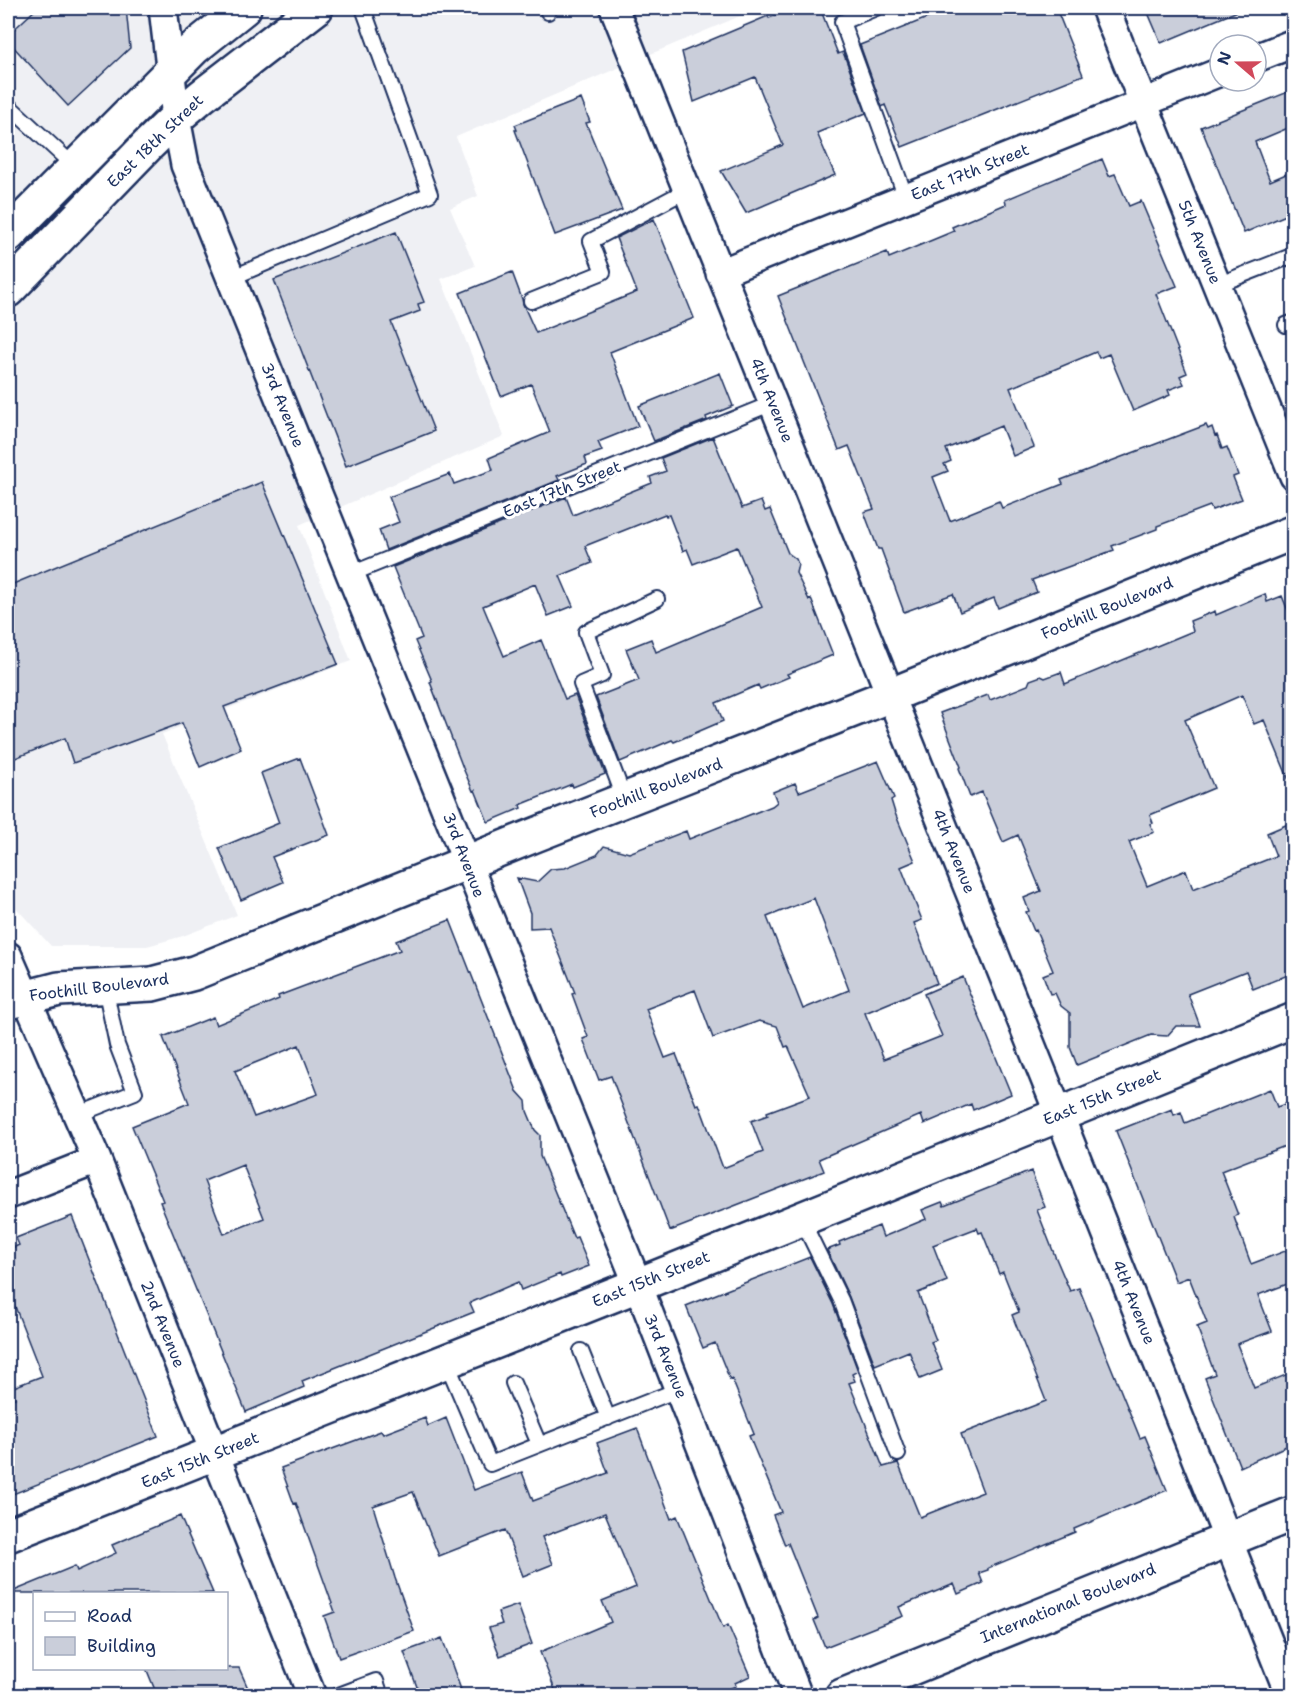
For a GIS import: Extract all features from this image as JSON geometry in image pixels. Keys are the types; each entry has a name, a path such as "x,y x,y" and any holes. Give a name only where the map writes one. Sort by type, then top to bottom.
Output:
{"main road":[{"path":"8,235 170,71 194,48 244,8"},
{"name":"East 18th Street","path":"8,290 126,166 176,118 316,8"},
{"name":"Foothill Boulevard","path":"17,999 59,989 152,984 194,973 1293,532"},
{"name":"East 15th Street","path":"8,1535 638,1285 1293,1020"},
{"name":"International Boulevard","path":"842,1695 1293,1513"}],"street":[{"name":"3rd Avenue","path":"163,8 176,118 185,165 680,1389 798,1695"},
{"name":"4th Avenue","path":"614,8 1290,1695"},
{"name":"5th Avenue","path":"1106,8 1293,476"},
{"path":"1268,53 1293,43"},
{"name":"East 17th Street","path":"720,273 1208,77"},
{"name":"2nd Avenue","path":"8,956 17,999 77,1114 97,1160 312,1695"},
{"path":"8,1195 97,1160"}],"lane":[{"path":"231,278 430,194 363,8"},
{"path":"876,8 842,22 906,198"},
{"path":"8,105 75,167"},
{"path":"531,301 603,272 591,241 687,190"},
{"path":"1217,285 1293,255"},
{"name":"East 17th Street","path":"351,574 773,403"},
{"path":"625,800 580,684 602,675 586,632 657,599"},
{"path":"77,1114 135,1092 117,1045 105,987"},
{"path":"801,1218 842,1300 898,1454"},
{"path":"581,1351 608,1418"},
{"path":"446,1361 490,1464 680,1389"},
{"path":"513,1383 539,1444"},
{"path":"336,1695 376,1681 381,1695"}],"shaded area":[{"path":"8,8 759,8 456,137 478,196 450,208 475,266 441,279 504,436 299,525 351,661 162,734 237,915 183,936 147,946 51,946 8,899"}],"building":[{"path":"37,8 126,8 130,48 68,106 8,41 8,35"},
{"path":"795,8 820,8 838,54 843,52 866,113 817,133 835,175 746,213 721,171 783,145 755,77 694,102 682,52 768,16 769,18"},
{"path":"952,8 1056,8 1083,75 902,147 885,105 882,107 860,45"},
{"path":"1146,8 1245,8 1161,43"},
{"path":"1293,90 1293,126 1255,142 1270,181 1293,171 1293,212 1244,233 1201,127"},
{"path":"581,99 590,122 586,123 622,210 555,235 515,125"},
{"path":"1102,159 1109,176 1115,174 1129,206 1141,201 1177,286 1156,294 1187,373 1180,376 1184,384 1168,390 1170,395 1133,411 1109,354 1099,358 1096,352 1010,388 1034,447 1013,456 1001,426 946,449 951,461 944,464 948,471 933,477 950,521 999,501 1002,508 1063,484 1061,480 1206,425 1208,429 1212,427 1222,449 1227,447 1238,475 1233,477 1242,499 1212,510 1210,506 1157,526 1157,529 1112,546 1114,550 1032,580 1037,592 998,608 994,598 960,612 953,594 904,612 881,549 878,549 864,512 874,509 849,446 839,450 778,296 887,252 889,258 954,231 952,227 1006,204 1005,200"},
{"path":"654,219 694,318 610,352 638,426 598,442 602,451 585,457 587,464 557,476 559,480 386,550 379,530 399,522 389,497 450,474 454,484 493,470 489,458 550,432 531,384 501,396 460,293 512,272 536,333 637,292 616,238"},
{"path":"396,232 424,302 418,304 420,311 391,322 434,431 346,466 274,280"},
{"path":"720,373 733,406 706,417 707,420 654,441 639,406"},
{"path":"713,437 742,508 761,501 765,511 770,509 788,553 796,559 798,564 796,573 809,600 811,599 833,655 787,674 789,677 760,689 758,685 716,703 723,721 620,762 596,697 639,680 626,649 651,639 656,652 762,607 737,547 693,564 687,549 683,551 669,515 665,514 585,546 592,563 560,576 573,606 548,616 535,584 483,606 504,656 541,640 565,699 575,695 605,774 573,787 572,784 520,805 521,808 488,822 463,768 430,682 432,681 415,641 422,638 393,567 566,497 573,515 652,483 650,477 666,471 661,458"},
{"path":"262,482 338,664 224,707 241,749 200,767 182,723 73,763 65,738 8,761 8,586"},
{"path":"1265,594 1267,602 1282,596 1293,623 1293,790 1264,720 1254,724 1242,695 1185,720 1214,788 1150,815 1153,823 1150,824 1154,832 1129,842 1147,886 1186,870 1193,889 1276,856 1267,833 1293,822 1293,973 1253,989 1246,971 1188,994 1200,1026 1176,1026 1167,1036 1151,1035 1077,1065 1070,1047 1070,1013 1061,1006 1055,993 1050,994 1043,975 1053,971 1026,912 1029,911 1024,898 1041,891 1018,835 1003,842 982,792 970,797 940,713 988,695 990,700 1028,685 1030,680 1041,676 1045,678 1061,672 1065,684 1193,631 1190,621 1215,611 1216,615"},
{"path":"300,758 329,835 272,857 283,882 241,900 219,848 279,823 261,773"},
{"path":"878,761 894,798 891,800 895,813 915,861 901,867 922,920 914,923 937,983 865,1013 884,1059 942,1036 924,994 963,977 1011,1094 973,1110 971,1104 924,1124 921,1115 819,1159 824,1171 670,1231 611,1076 599,1080 583,1039 588,1037 572,994 575,993 549,927 530,928 530,913 517,878 537,882 551,869 565,868 597,855 604,846 629,853 686,831 689,839 772,806 777,802 773,792 795,783 799,792","holes":["814,898 849,990 803,1009 767,917","695,990 713,1038 759,1021 777,1026 810,1096 767,1112 768,1115 751,1121 763,1152 723,1168 699,1104 696,1105 676,1054 665,1058 646,1009"]},
{"path":"450,920 517,1091 526,1101 527,1111 535,1130 540,1135 540,1156 574,1238 577,1237 589,1266 561,1277 560,1274 521,1290 518,1282 470,1303 474,1312 302,1381 304,1387 246,1412 160,1202 163,1201 132,1126 189,1103 163,1037 213,1017 216,1025 279,999 278,996 400,950 396,941","holes":["299,1045 318,1094 254,1117 235,1071","243,1165 264,1218 224,1234 204,1181"]},
{"path":"1270,1089 1277,1107 1285,1104 1293,1125 1293,1143 1221,1171 1238,1215 1234,1217 1251,1264 1293,1248 1293,1282 1258,1295 1272,1331 1237,1344 1254,1388 1293,1372 1293,1443 1240,1467 1205,1378 1215,1374 1197,1327 1207,1323 1189,1277 1176,1282 1116,1131 1172,1109 1174,1115 1181,1112 1185,1123"},
{"path":"1031,1171 1045,1207 1037,1210 1055,1256 1070,1291 1079,1288 1140,1438 1145,1436 1167,1490 988,1568 979,1573 983,1583 958,1594 954,1584 899,1607 903,1616 825,1647 814,1620 818,1618 788,1543 785,1545 773,1515 781,1512 749,1436 754,1434 732,1379 730,1380 715,1343 703,1348 686,1306 810,1257 833,1304 858,1371 852,1374 855,1381 849,1383 883,1467 898,1463 920,1517 983,1492 961,1434 1046,1401 1012,1315 1019,1312 1003,1272 999,1274 982,1232 979,1233 977,1228 933,1245 947,1281 918,1293 936,1340 931,1342 942,1370 920,1379 909,1351 875,1365 849,1297 827,1250 840,1245 839,1242 879,1226 883,1237 926,1219 922,1210 942,1202 944,1206"},
{"path":"72,1216 158,1436 8,1496 8,1401 15,1398 11,1388 42,1376 14,1304 8,1307 8,1250 19,1245 16,1238"},
{"path":"425,1418 428,1426 446,1418 474,1490 522,1472 533,1501 608,1473 597,1443 637,1428 671,1519 677,1516 723,1628 728,1625 750,1676 735,1683 736,1686 714,1695 557,1695 540,1652 611,1622 602,1601 636,1587 605,1513 542,1537 553,1564 523,1576 505,1530 439,1556 413,1492 373,1506 414,1631 339,1658 324,1616 335,1612 281,1468 381,1431 383,1434"},
{"path":"180,1516 213,1592 9,1593 75,1566 77,1571 116,1553 112,1545"},
{"path":"518,1605 532,1644 500,1656 489,1628 502,1624 498,1612"},
{"path":"442,1638 463,1695 420,1695 404,1652"},
{"path":"239,1668 251,1695 157,1695 147,1670"}]}
